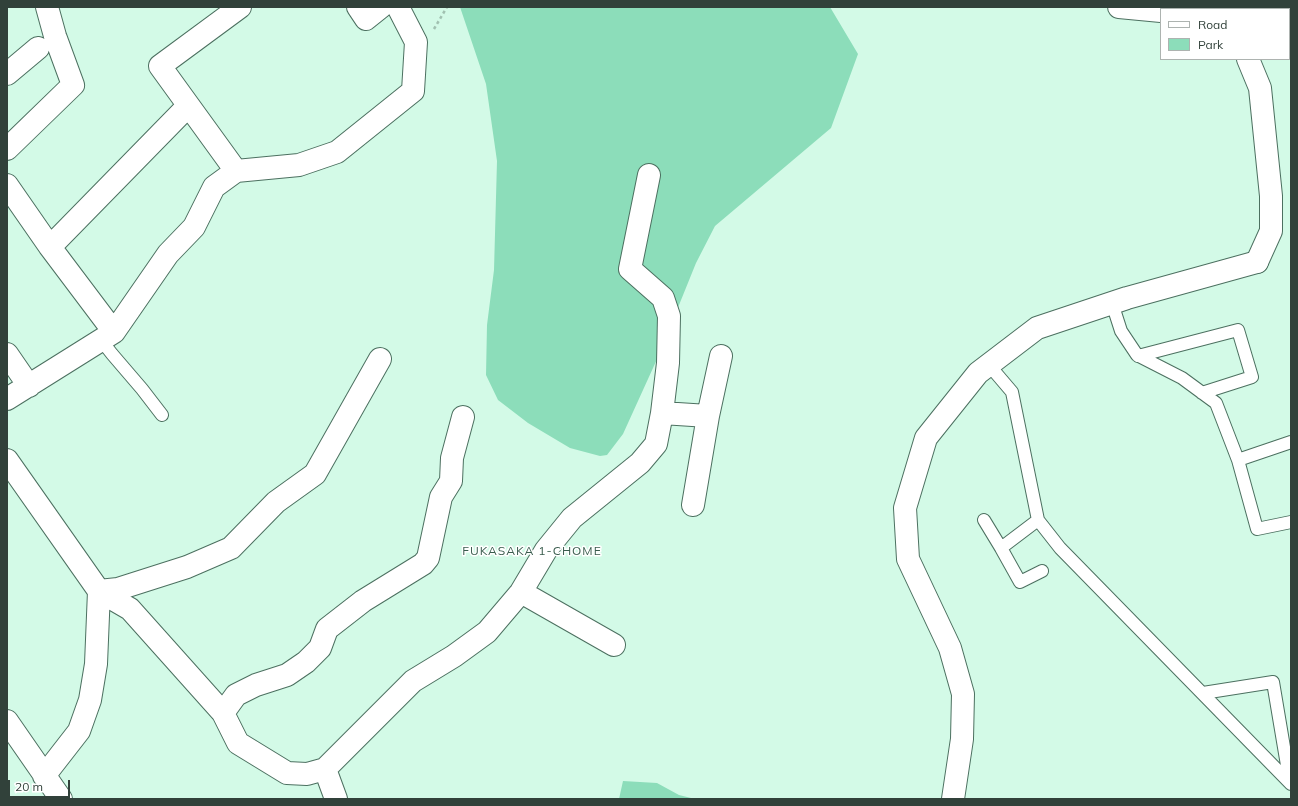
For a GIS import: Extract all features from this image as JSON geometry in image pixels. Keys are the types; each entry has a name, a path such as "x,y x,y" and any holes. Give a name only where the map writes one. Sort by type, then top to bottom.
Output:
{"street":[{"path":"7,148 74,85 55,36 47,7"},
{"path":"236,171 160,66 240,7"},
{"path":"358,7 366,19 381,7"},
{"path":"7,399 108,336 168,254 194,227 214,187 236,171 299,165 337,152 413,91 416,42 398,7"},
{"path":"1119,7 1160,11"},
{"path":"7,74 38,48"},
{"path":"952,799 962,739 963,694 950,648 908,559 905,508 926,438 978,373 1037,328 1112,303 1257,262 1271,231 1271,196 1260,88 1248,60"},
{"path":"50,246 188,106"},
{"path":"7,460 99,591 130,609 223,712 238,743 287,773 307,774 325,769 413,681 454,656 487,632 521,592 546,550 572,518 640,463 656,444 662,413 668,363 669,316 663,298 630,269 649,175"},
{"path":"7,185 50,246 108,336"},
{"path":"7,354 29,386"},
{"path":"693,505 708,416 721,356"},
{"path":"99,591 118,589 186,567 231,548 276,502 315,474 380,359"},
{"path":"662,413 708,416"},
{"path":"223,712 236,695 256,685 287,675 306,662 320,648 327,628 363,601 423,564 428,558 441,497 451,481 452,458 463,417"},
{"path":"44,776 79,731 90,700 96,664 99,591"},
{"path":"521,592 614,645"},
{"path":"7,720 61,799"},
{"path":"325,769 336,799"}],"lane":[{"path":"1112,303 1121,331 1138,356 1182,378 1216,403 1238,460 1257,528 1291,522"},
{"path":"1138,356 1238,330 1252,377 1202,393"},
{"path":"108,336 112,354 142,388 162,415"},
{"path":"989,365 1012,392 1038,520 1060,548 1290,783"},
{"path":"1238,460 1291,442"},
{"path":"984,520 1020,582 1042,571"},
{"path":"1001,548 1038,520"},
{"path":"1202,693 1273,682 1290,783"}],"green space":[{"path":"460,7 830,7 858,54 831,128 715,226 696,263 658,357 623,434 607,455 600,456 570,448 528,423 498,400 486,375 487,325 494,270 497,161 486,84"},
{"path":"623,781 657,783 679,795 695,799 619,799"}],"district":[{"name":"FUKASAKA 1-CHOME","path":"532,551"}]}
